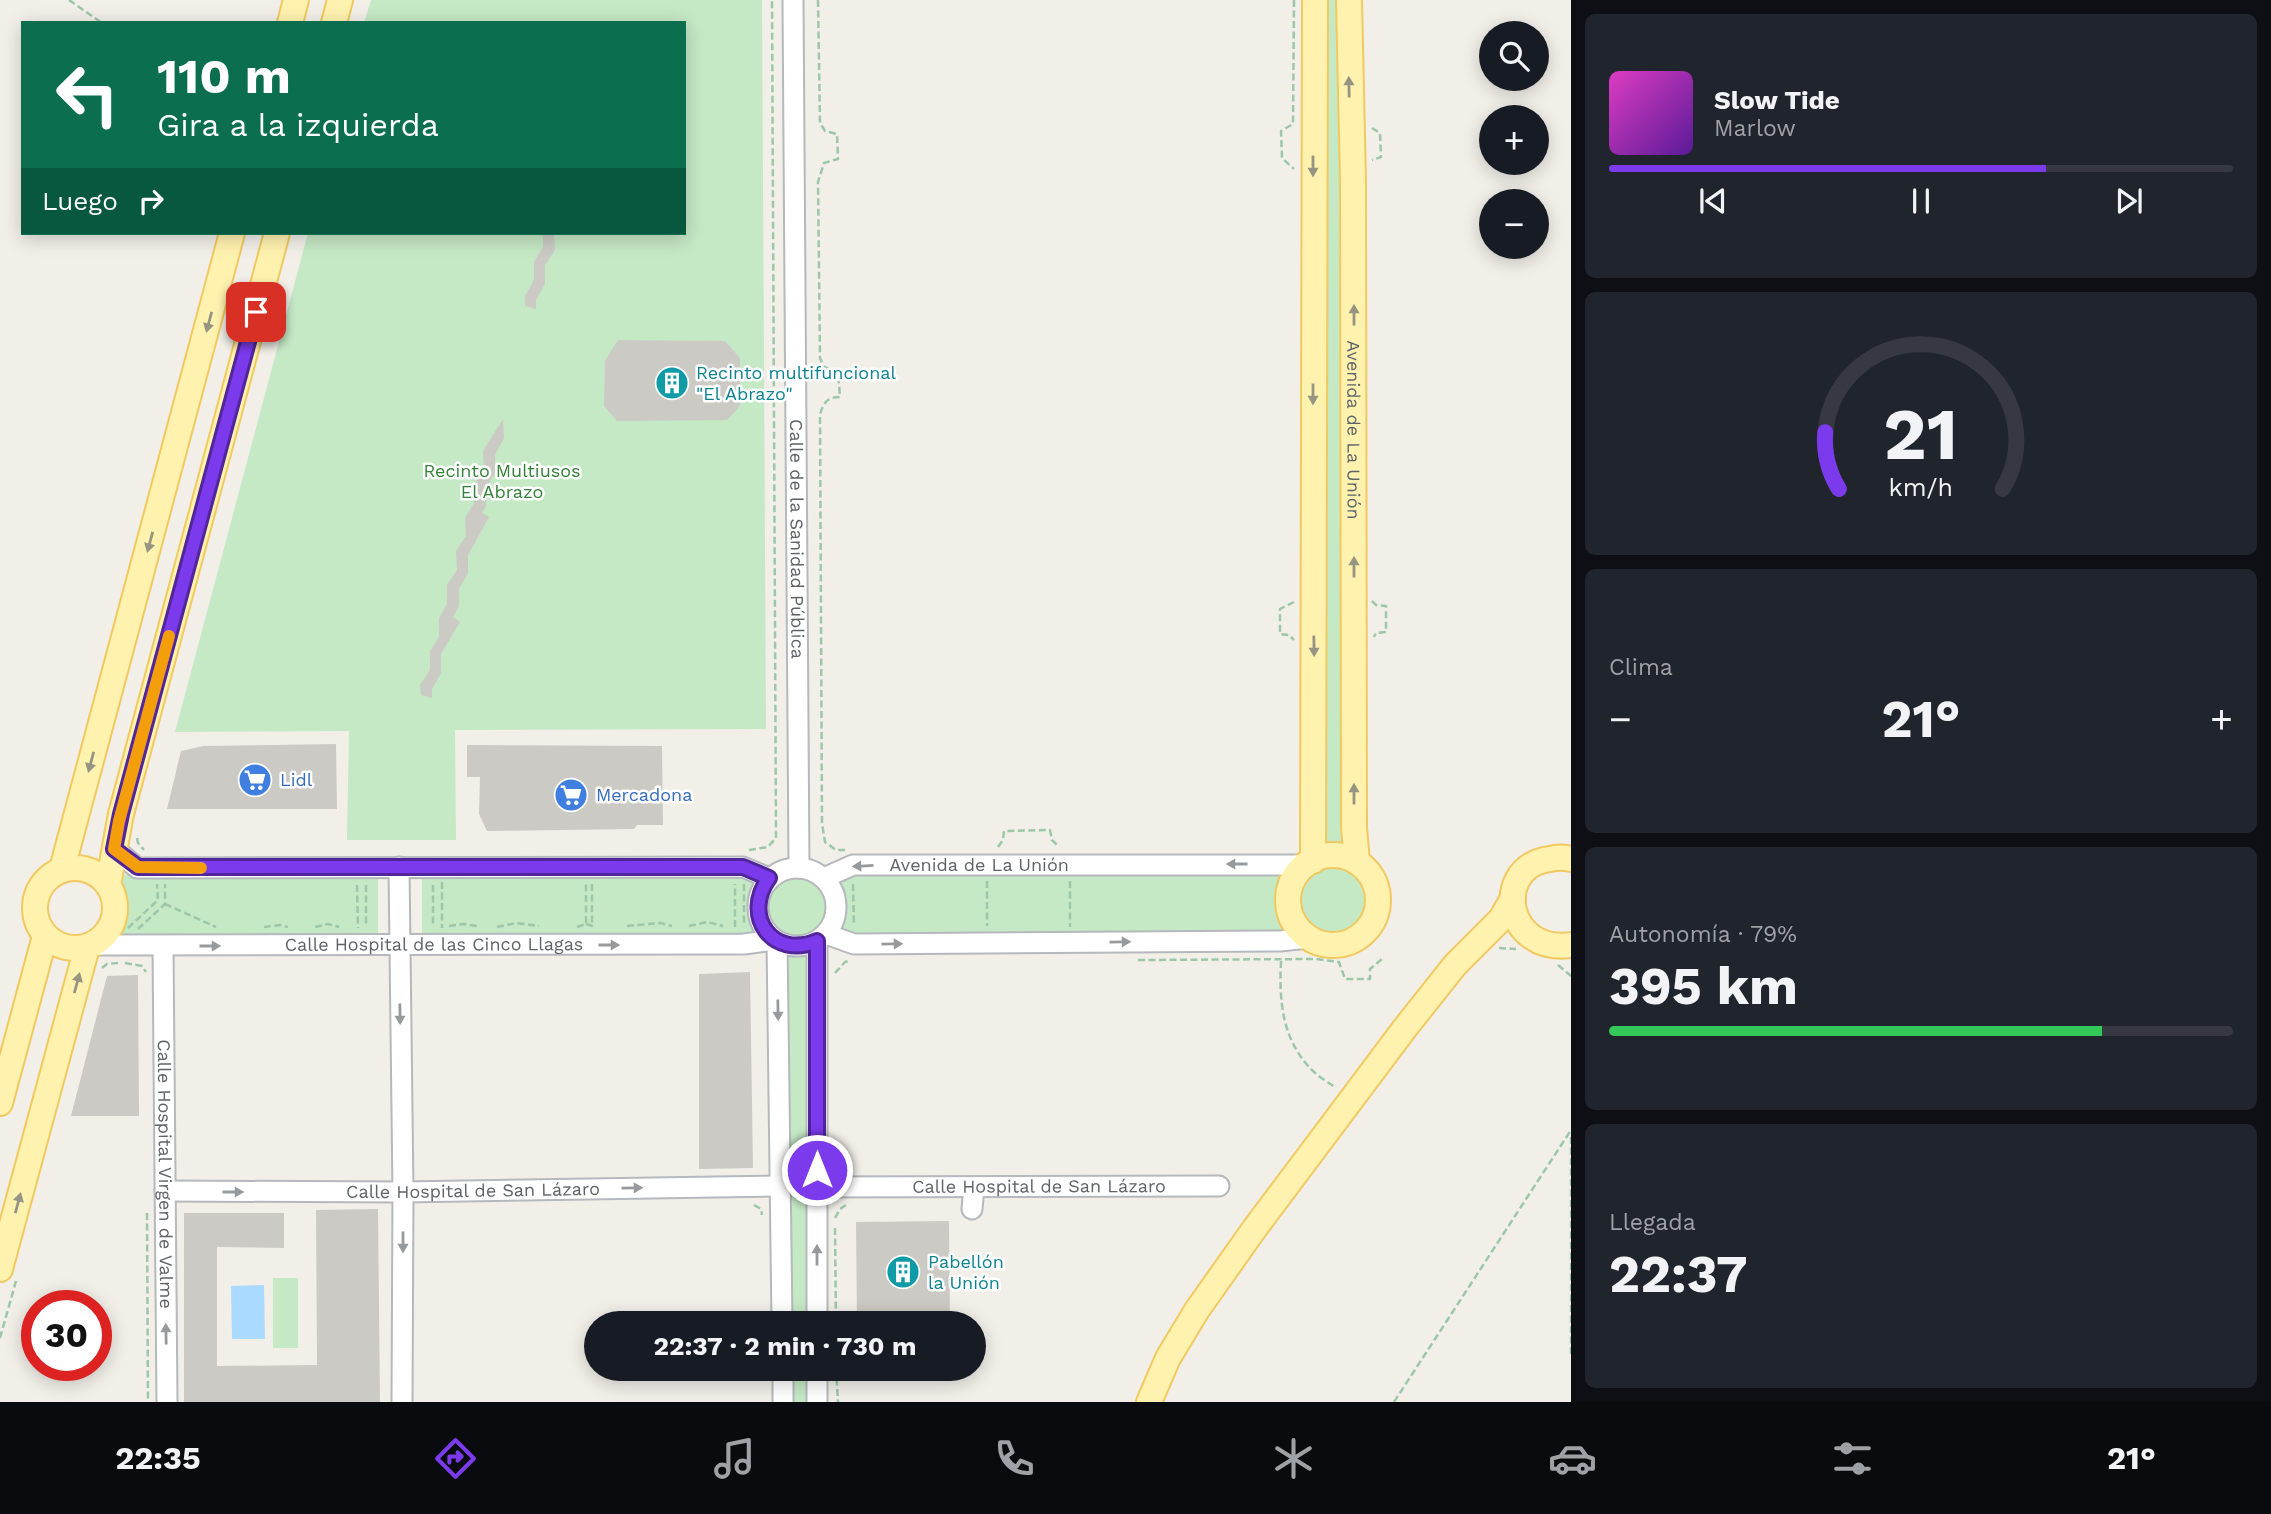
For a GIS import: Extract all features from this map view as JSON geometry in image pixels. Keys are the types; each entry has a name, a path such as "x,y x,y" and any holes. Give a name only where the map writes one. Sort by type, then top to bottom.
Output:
{"main road":[{"path":"291,21 296,0"},
{"path":"335,21 340,0"},
{"path":"1309,863 1315,0"},
{"name":"Avenida de La Unión","path":"1349,0 1353,193 1354,815 1357,862"},
{"path":"62,869 231,235"},
{"path":"108,885 96,873 80,868 62,869 43,882 34,903 38,926 45,936 57,945 72,949 90,946 102,938 114,918 115,907 108,885 125,800 276,235"},
{"path":"1331,855 1357,862 1375,884 1378,899 1376,915 1367,930 1357,939 1340,945 1322,944 1308,938 1296,926 1290,911 1289,893 1294,879 1309,863 1331,855"},
{"path":"1149,1402 1168,1358 1197,1310 1255,1228 1455,965 1501,919 1513,898 1516,883 1525,871 1538,861 1565,856"},
{"path":"1513,898 1517,920 1530,937 1542,944 1566,949"},
{"path":"0,1103 45,936"},
{"path":"1455,965 1471,951 1485,944 1514,936 1530,937"},
{"path":"0,1269 90,946"}],"street":[{"name":"Calle de la Sanidad Pública","path":"793,0 799,868"},
{"path":"114,849 153,872"},
{"name":"Avenida de La Unión","path":"824,878 853,857 1070,857 1309,863"},
{"path":"108,885 153,872 361,872 399,867 438,871 589,871 741,864 769,878"},
{"path":"399,867 403,1192 402,1402"},
{"path":"799,868 824,878 835,899 833,923 821,937 797,947 776,941 761,924 758,912 762,888 769,878 780,871 799,868"},
{"name":"Calle Hospital de las Cinco Llagas","path":"90,946 123,948 362,939 399,946 595,933 744,944 776,941"},
{"path":"821,937 854,953 987,943 1280,941 1308,938"},
{"path":"817,1311 817,1187 825,979 821,937"},
{"path":"776,941 782,1311"},
{"name":"Calle Hospital Virgen de Valme","path":"163,946 167,1402"},
{"name":"Calle Hospital de San Lázaro","path":"165,1191 403,1192 781,1186"},
{"name":"Calle Hospital de San Lázaro","path":"817,1187 1219,1186"},
{"path":"972,1209 974,1187"},
{"path":"783,1381 783,1402"},
{"path":"817,1381 817,1402"}],"path":[{"path":"69,0 99,21"},
{"path":"741,864 768,847 776,838 772,0"},
{"path":"818,0 820,123 825,131 837,134 838,159 824,163 818,182 820,358 824,367 838,372 840,397 828,398 822,404 820,417 822,823 825,842 853,857 854,953 825,979"},
{"path":"987,943 987,857 998,848 1004,831 1051,830 1052,840 1070,857 1070,943"},
{"path":"1279,863 1281,961 1316,959 1339,962 1345,979 1370,979 1370,969 1382,959"},
{"path":"616,927 660,923 680,928 707,922 735,929 741,864"},
{"path":"741,864 744,944"},
{"path":"438,871 443,927 438,942"},
{"path":"438,871 438,942"},
{"path":"589,871 586,924 595,933"},
{"path":"589,871 595,933"},
{"path":"153,872 165,904 219,928"},
{"path":"146,982 142,966 123,948 121,935 158,900 153,872"},
{"path":"361,872 362,939"},
{"path":"361,872 362,939"},
{"path":"123,948 165,904"},
{"path":"315,927 328,923 348,929"},
{"path":"443,927 464,924 487,929 516,923 540,927"},
{"path":"570,928 586,924"},
{"path":"254,928 280,925 291,928"},
{"path":"1394,1402 1571,1130"},
{"path":"1571,1137 1571,1356"},
{"path":"835,1153 840,1170 847,1173"},
{"path":"836,1311 835,1216 844,1205 854,1204"},
{"path":"147,1212 148,1402"},
{"path":"837,1381 838,1402"}],"green space":[{"name":"Recinto Multiusos El Abrazo","path":"371,0 762,0 766,729 455,730 456,840 347,840 349,731 175,732 307,235 686,235 686,21 365,21"},
{"path":"1315,0 1349,0 1360,864 1372,879 1377,902 1375,918 1365,933 1341,945 1304,938 1280,941 826,934 817,1311 782,1311 775,941 422,946 422,867 743,867 769,878 783,871 796,869 810,871 824,878 853,865 1305,865"},
{"path":"378,867 378,946 102,938 114,913 108,885 137,868"},
{"path":"273,1278 298,1278 298,1348 273,1348"},
{"path":"783,1381 817,1381 817,1402 783,1402"}],"water":[{"path":"264,1285 265,1339 232,1339 231,1286"}],"building":[{"path":"543,235 554,235 555,250 545,265 545,284 536,300 536,309 525,306 525,296 534,280 534,262 543,247"},
{"name":"Recinto multifuncional \"El Abrazo\"","path":"618,340 725,341 740,358 740,406 727,420 617,421 604,406 605,361"},
{"path":"503,419 504,438 495,455 495,473 486,488 486,506 482,513 489,517 468,555 468,573 459,589 459,606 453,617 460,622 441,654 441,673 432,689 432,698 421,695 420,685 430,670 430,651 439,637 439,618 447,604 447,585 457,570 456,551 466,536 465,518 474,503 474,484 484,470 483,451"},
{"name":"Lidl","path":"336,744 337,809 167,809 181,751 203,746"},
{"name":"Mercadona","path":"467,745 662,746 663,825 637,825 634,829 487,831 479,814 480,777 467,777"},
{"path":"750,972 753,1168 699,1169 699,974"},
{"path":"138,975 139,1116 71,1116 107,976"},
{"path":"378,1209 380,1402 184,1402 184,1213 284,1213 284,1248 217,1247 217,1366 317,1365 316,1210"},
{"name":"Pabellón la Unión","path":"949,1221 950,1311 857,1311 856,1222"}],"slow traffic":[{"path":"169,636 119,821 114,849 138,867 201,868"}],"place":[{"name":"Recinto multifuncional \"El Abrazo\"","path":"672,383"},
{"name":"Lidl","path":"255,780"},
{"name":"Mercadona","path":"571,795"},
{"name":"Pabellón la Unión","path":"903,1272"}],"route":[{"path":"256,312 121,814 114,849 138,867 157,868 743,867 769,878 758,900 761,924 768,934 787,946 797,947 817,941 817,1170"}]}
